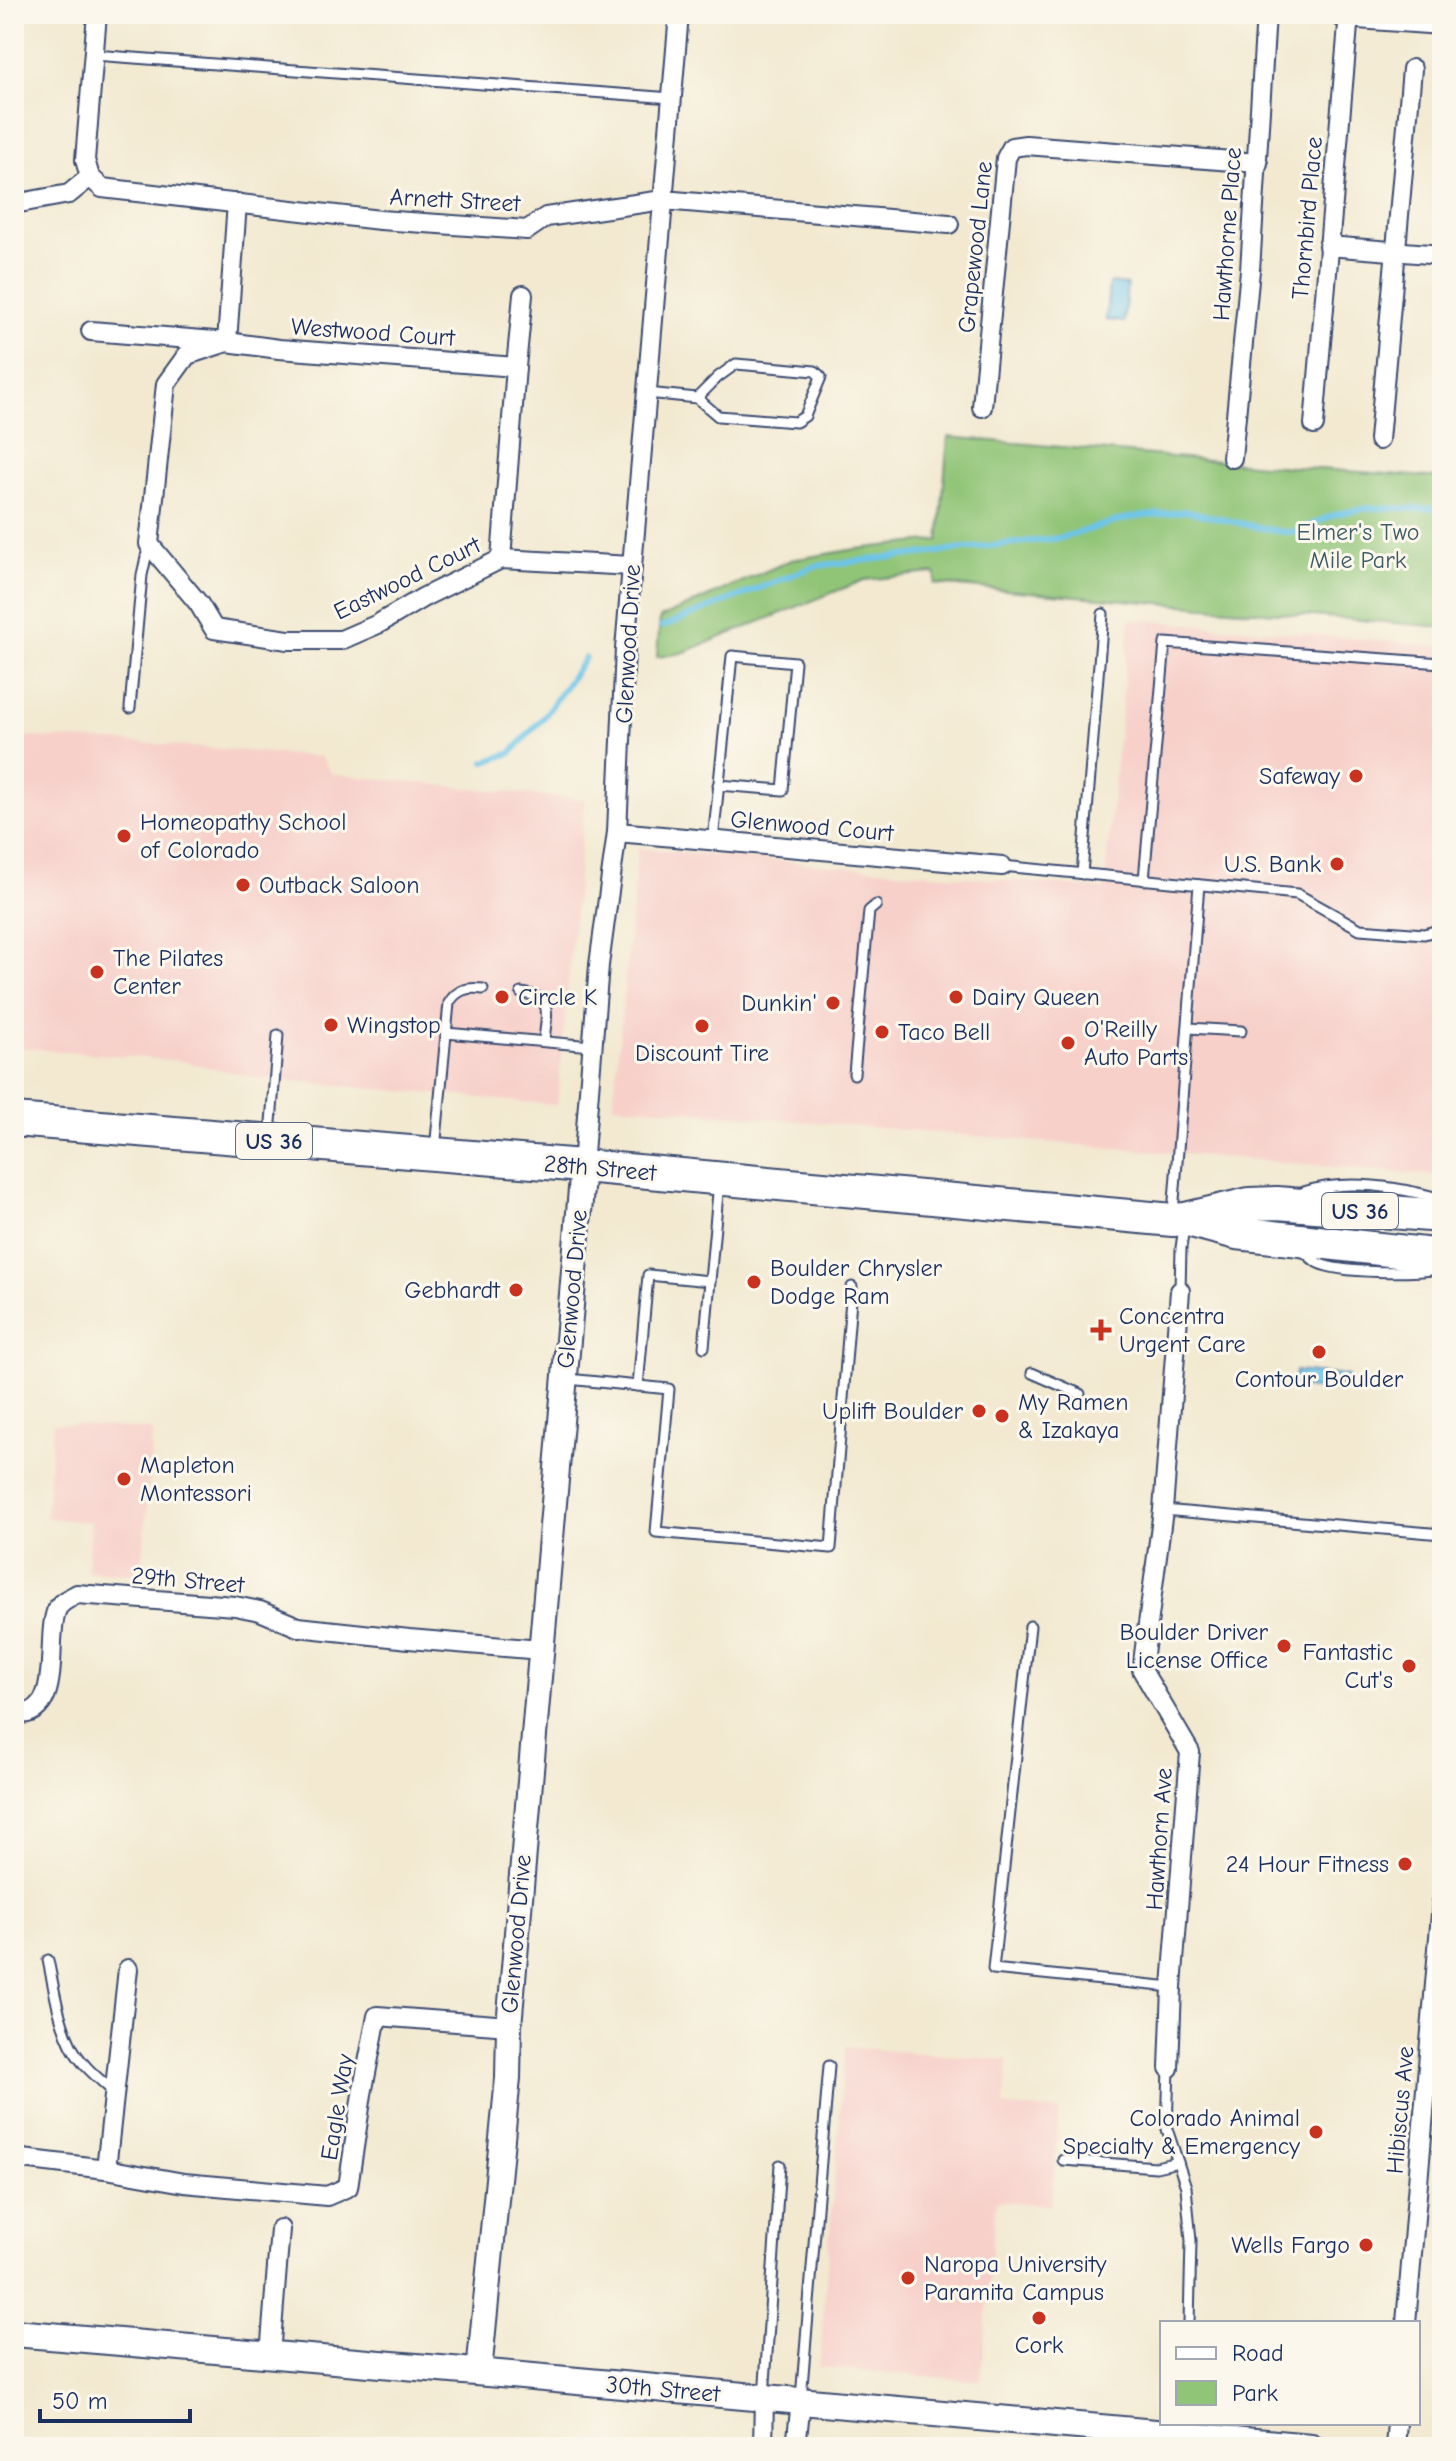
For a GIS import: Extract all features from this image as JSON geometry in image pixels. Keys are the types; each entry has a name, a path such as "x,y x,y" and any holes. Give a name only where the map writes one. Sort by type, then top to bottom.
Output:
{"highway":[{"name":"28th Street","path":"14,1120 583,1166 1179,1220 1287,1240 1442,1256"},
{"name":"28th Street","path":"1179,1220 1249,1204 1277,1203 1442,1216"}],"main road":[{"path":"1346,14 1442,21"},
{"name":"30th Street","path":"14,2333 1311,2447"}],"street":[{"path":"14,204 69,194 90,177 85,160 97,14"},
{"name":"Glenwood Drive","path":"479,2372 508,2078 509,2026 599,965 617,832 625,649 679,14"},
{"name":"Hawthorne Place","path":"1232,458 1258,163 1266,14"},
{"name":"Thornbird Place","path":"1314,425 1346,14"},
{"path":"1379,440 1412,69"},
{"name":"Grapewood Lane","path":"982,407 1006,158 1012,147 1026,145 1258,163"},
{"name":"Arnett Street","path":"90,177 102,188 380,220 527,230 546,217 663,200 949,224"},
{"path":"149,544 166,384 187,355 227,342 237,203"},
{"path":"1328,246 1442,255"},
{"path":"501,559 523,295"},
{"name":"Westwood Court","path":"91,331 516,367"},
{"name":"Eastwood Court","path":"149,544 199,604 214,629 288,640 341,640 378,624 501,559 632,566"},
{"name":"Glenwood Court","path":"617,832 1002,866"},
{"name":"Hawthorn Ave","path":"1169,2068 1190,1752 1142,1670 1163,1510 1180,1291"},
{"name":"29th Street","path":"14,1714 23,1715 39,1707 47,1695 57,1608 77,1594 235,1606 260,1611 298,1627 541,1650"},
{"name":"Hibiscus Ave","path":"1406,2321 1442,1902"},
{"path":"106,2169 128,1969"},
{"name":"Eagle Way","path":"14,2158 106,2169 184,2183 327,2196 348,2187 377,2016 509,2026"},
{"path":"270,2355 280,2229"},
{"path":"763,2447 764,2398"},
{"path":"796,2447 801,2401"},
{"path":"1395,2447 1397,2425"}],"lane":[{"path":"94,55 672,98"},
{"path":"647,393 697,398 718,416 796,422 805,416 821,377 815,371 736,364 697,398"},
{"path":"130,708 142,575 149,544"},
{"path":"1082,874 1103,614"},
{"path":"1144,880 1165,643 1442,663"},
{"path":"713,841 718,785 732,656 795,662 783,790 718,785"},
{"path":"1002,866 1297,894 1360,929 1424,934 1442,929"},
{"path":"1180,1291 1179,1220 1188,1028 1199,885"},
{"path":"854,1074 869,911 876,905"},
{"path":"435,1155 449,1003 453,996 466,988 483,989"},
{"path":"521,993 534,994 546,1006 544,1041"},
{"path":"1188,1028 1241,1031"},
{"path":"446,1033 592,1046"},
{"path":"270,1141 278,1035"},
{"path":"704,1347 720,1179"},
{"path":"1277,1203 1307,1191 1337,1185 1398,1189 1442,1199"},
{"path":"1287,1240 1319,1263 1328,1265 1387,1272 1442,1269"},
{"path":"638,1386 648,1275 710,1281"},
{"path":"564,1378 669,1389 656,1532 831,1548 852,1287"},
{"path":"1032,1373 1080,1394"},
{"path":"1163,1510 1442,1534"},
{"path":"1030,1626 993,1969 1172,1987"},
{"path":"48,1960 58,2011 71,2047 89,2070 114,2092"},
{"path":"801,2401 829,2066"},
{"path":"1169,2068 1167,2129 1186,2187 1191,2241 1189,2321"},
{"path":"1063,2160 1156,2167 1178,2162"},
{"path":"764,2398 780,2165"}],"shaded area":[{"path":"1130,619 1442,646 1442,1176 613,1105 638,848 1104,889"},
{"path":"14,736 321,757 332,774 585,800 557,1105 257,1078 181,1061 14,1047"},
{"path":"53,1423 153,1430 142,1575 87,1571 91,1522 46,1518"},
{"name":"Naropa University Paramita Campus","path":"845,2047 1008,2060 1004,2106 1059,2111 1051,2205 996,2201 981,2381 819,2367"}],"green space":[{"name":"Elmer's Two Mile Park","path":"948,437 1442,478 1442,627 935,584 936,574 932,573 864,580 682,653 657,657 660,618 791,560 939,540"}],"water":[{"path":"1109,283 1127,285 1124,322 1106,320"},
{"path":"1295,1371 1348,1376 1348,1386 1337,1386 1336,1391 1294,1387"}],"waterway":[{"path":"662,627 815,566 1060,538 1128,518 1187,511 1294,532 1336,514 1368,508 1442,509"},
{"path":"485,762 511,753 544,717 585,658"}],"place":[{"name":"Safeway","path":"1356,776"},
{"name":"Homeopathy School of Colorado","path":"124,836"},
{"name":"U.S. Bank","path":"1337,864"},
{"name":"Outback Saloon","path":"243,885"},
{"name":"The Pilates Center","path":"97,972"},
{"name":"Circle K","path":"502,997"},
{"name":"Dairy Queen","path":"956,997"},
{"name":"Dunkin'","path":"833,1003"},
{"name":"Wingstop","path":"331,1025"},
{"name":"Discount Tire","path":"702,1026"},
{"name":"Taco Bell","path":"882,1032"},
{"name":"O'Reilly Auto Parts","path":"1068,1043"},
{"name":"Boulder Chrysler Dodge Ram","path":"754,1282"},
{"name":"Gebhardt","path":"516,1290"},
{"name":"Concentra Urgent Care","path":"1101,1330"},
{"name":"Contour Boulder","path":"1319,1352"},
{"name":"Uplift Boulder","path":"979,1411"},
{"name":"My Ramen & Izakaya","path":"1002,1416"},
{"name":"Mapleton Montessori","path":"124,1479"},
{"name":"Boulder Driver License Office","path":"1284,1646"},
{"name":"Fantastic Cut's","path":"1409,1666"},
{"name":"24 Hour Fitness","path":"1405,1864"},
{"name":"Colorado Animal Specialty & Emergency","path":"1316,2132"},
{"name":"Wells Fargo","path":"1366,2245"},
{"name":"Naropa University Paramita Campus","path":"908,2278"},
{"name":"Cork","path":"1039,2318"}]}
